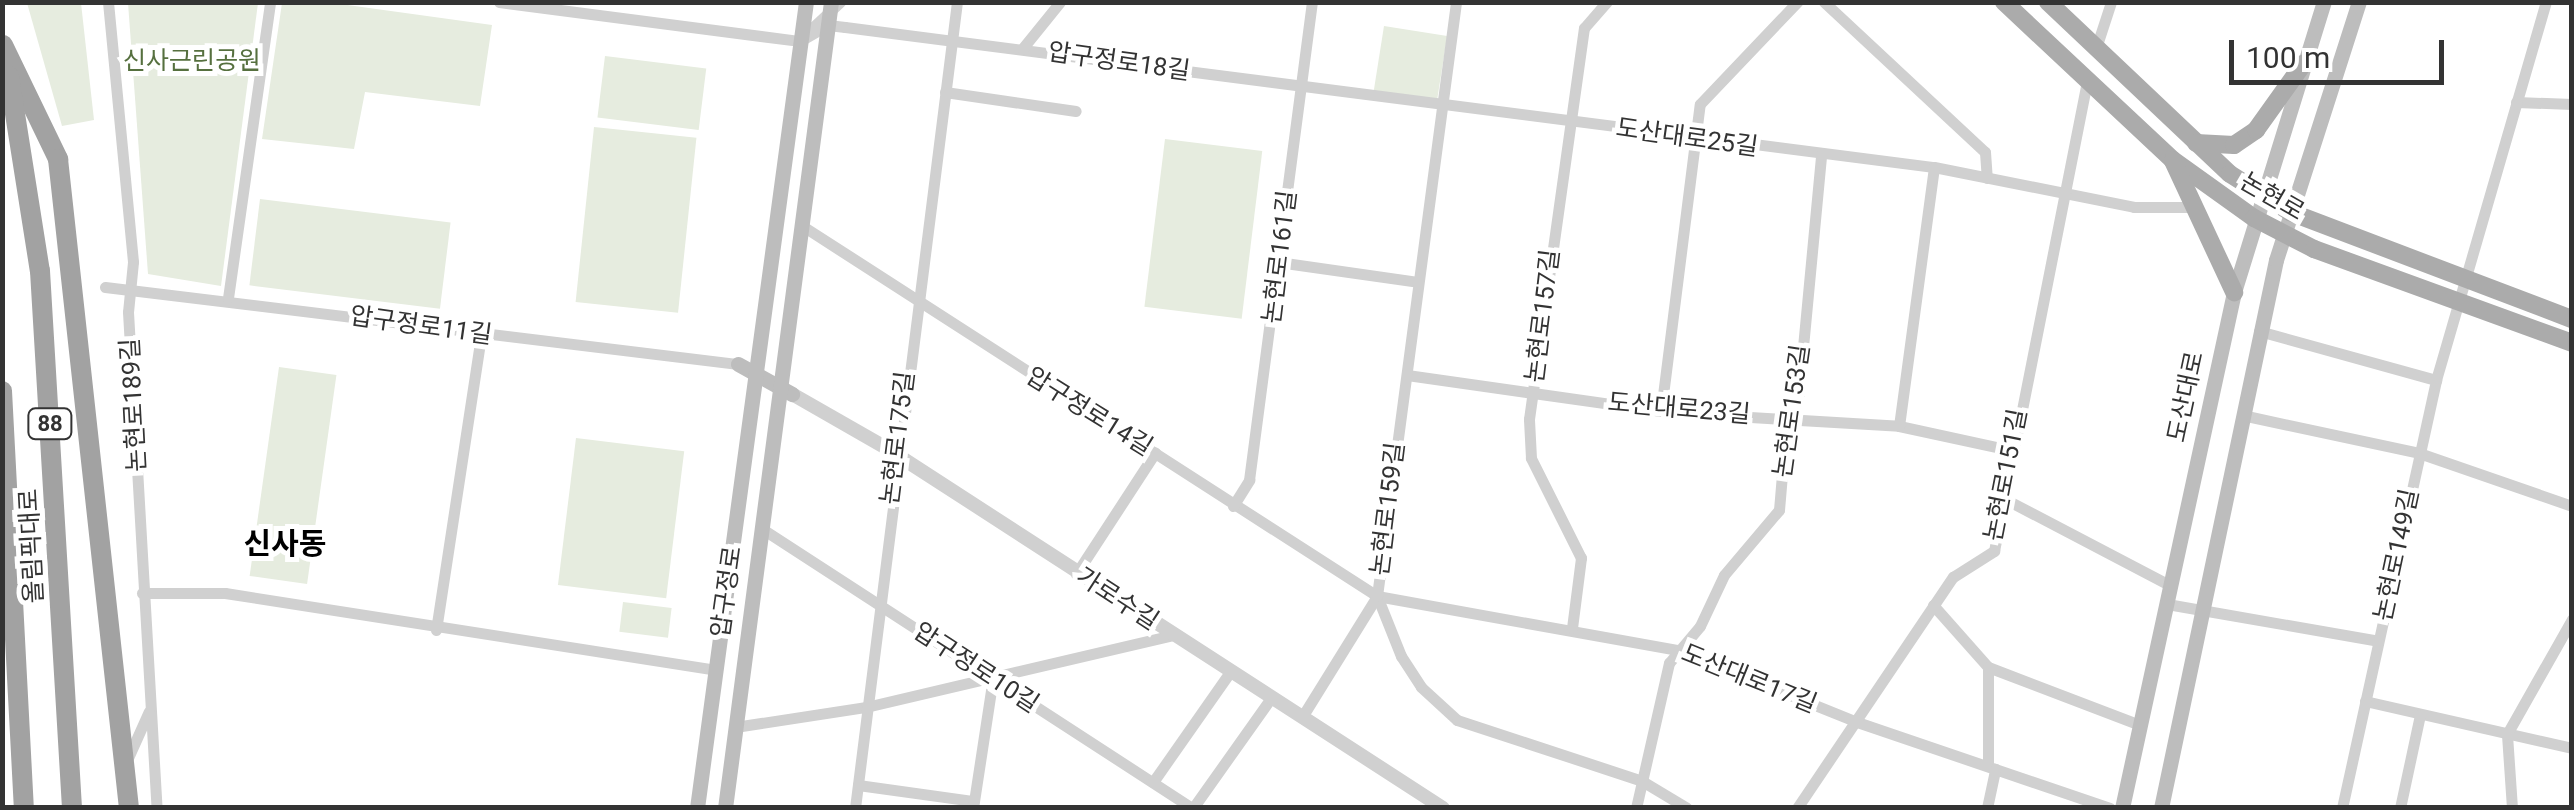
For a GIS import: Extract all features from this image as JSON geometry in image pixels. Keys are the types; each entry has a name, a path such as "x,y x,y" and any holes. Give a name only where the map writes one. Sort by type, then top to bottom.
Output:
{"highway":[{"path":"2,44 58,159 128,808"},
{"name":"올림픽대로","path":"2,44 28,164 40,271 72,808"},
{"name":"올림픽대로","path":"2,391 24,808"},
{"path":"2,692 14,650"}],"main road":[{"name":"압구정로","path":"696,808 759,371 806,2"},
{"name":"논현로","path":"2004,2 2173,160 2254,218 2284,234 2457,304 2572,343"},
{"name":"논현로","path":"2048,2 2196,143 2260,194 2290,212 2462,281 2572,319"},
{"name":"도산대로","path":"2122,808 2234,292 2260,194 2324,2"},
{"path":"2161,808 2260,331 2290,212 2359,2"},
{"name":"압구정로","path":"725,808 761,528 788,388 802,225 832,10"},
{"path":"2196,143 2234,146 2256,130 2304,63"},
{"path":"2173,160 2190,206 2234,292"},
{"path":"738,364 788,388"},
{"path":"716,670 741,673"}],"street":[{"name":"논현로189길","path":"108,2 132,289 142,593 157,808"},
{"path":"228,298 270,2"},
{"path":"499,2 800,41 832,10"},
{"name":"논현로175길","path":"855,808 894,458 957,2"},
{"path":"1022,50 1060,2"},
{"name":"논현로161길","path":"1234,506 1250,480 1312,2"},
{"name":"논현로159길","path":"1302,717 1377,596 1456,2"},
{"name":"논현로157길","path":"1572,628 1581,558 1531,458 1534,392 1568,122 1584,28 1607,2"},
{"path":"1666,412 1700,104 1797,2"},
{"path":"1824,2 1985,152 1988,178"},
{"path":"2096,48 2111,2"},
{"name":"논현로149길","path":"2342,808 2436,380 2546,2"},
{"name":"압구정로18길","path":"832,10 951,41 1441,106"},
{"name":"논현로151길","path":"1797,808 1954,577 1994,550 2010,450 2087,81"},
{"path":"944,92 1076,111"},
{"path":"2516,102 2572,104"},
{"name":"도산대로25길","path":"1441,106 1694,141 1934,167 2064,196 2190,206"},
{"name":"논현로153길","path":"1636,808 1669,663 1700,626 1724,575 1779,510 1784,451 1796,421 1821,155"},
{"path":"1899,426 1934,167"},
{"name":"압구정로14길","path":"802,225 916,303 1377,596"},
{"path":"1278,262 1418,282"},
{"name":"압구정로11길","path":"104,288 228,298 480,335 738,364"},
{"path":"2260,331 2436,380"},
{"path":"440,631 480,335"},
{"name":"도산대로23길","path":"1406,375 1666,412 1899,426 2010,450"},
{"name":"가로수길","path":"788,388 1443,808"},
{"path":"2242,414 2419,453 2572,506"},
{"path":"1076,574 1155,453"},
{"path":"2003,498 2171,586"},
{"name":"압구정로10길","path":"761,528 1192,808"},
{"name":"압구정로","path":"142,593 226,592 440,631 716,670"},
{"path":"1377,596 1411,672 1458,720 1642,781 1687,808"},
{"name":"도산대로17길","path":"1377,596 1678,650 1858,722 2110,808"},
{"path":"2167,604 2201,606 2378,641"},
{"path":"1933,605 1988,667 2140,724"},
{"path":"2512,808 2508,734 2572,620"},
{"path":"736,728 866,707 1172,635"},
{"path":"1986,808 1991,768 1988,667"},
{"path":"1153,782 1230,672"},
{"path":"858,785 974,804 993,678"},
{"path":"1192,808 1271,698"},
{"path":"2365,701 2572,748"},
{"path":"122,771 150,710"},
{"path":"2400,808 2420,715"}],"green space":[{"path":"27,3 81,3 94,120 62,126"},
{"name":"신사근린공원","path":"128,3 258,3 221,286 148,274"},
{"path":"282,3 333,3 492,25 480,106 365,92 354,149 262,139"},
{"path":"1384,26 1447,36 1436,105 1373,95"},
{"path":"605,56 706,68 699,130 597,118"},
{"path":"594,127 696,138 678,313 576,302"},
{"path":"1165,139 1262,151 1242,319 1144,307"},
{"path":"260,199 451,222 440,309 249,285"},
{"path":"279,367 336,375 307,584 250,576"},
{"path":"576,438 684,451 666,598 558,585"},
{"path":"623,602 672,608 668,638 619,632"}],"district":[{"name":"신사동","path":"285,544"}]}
